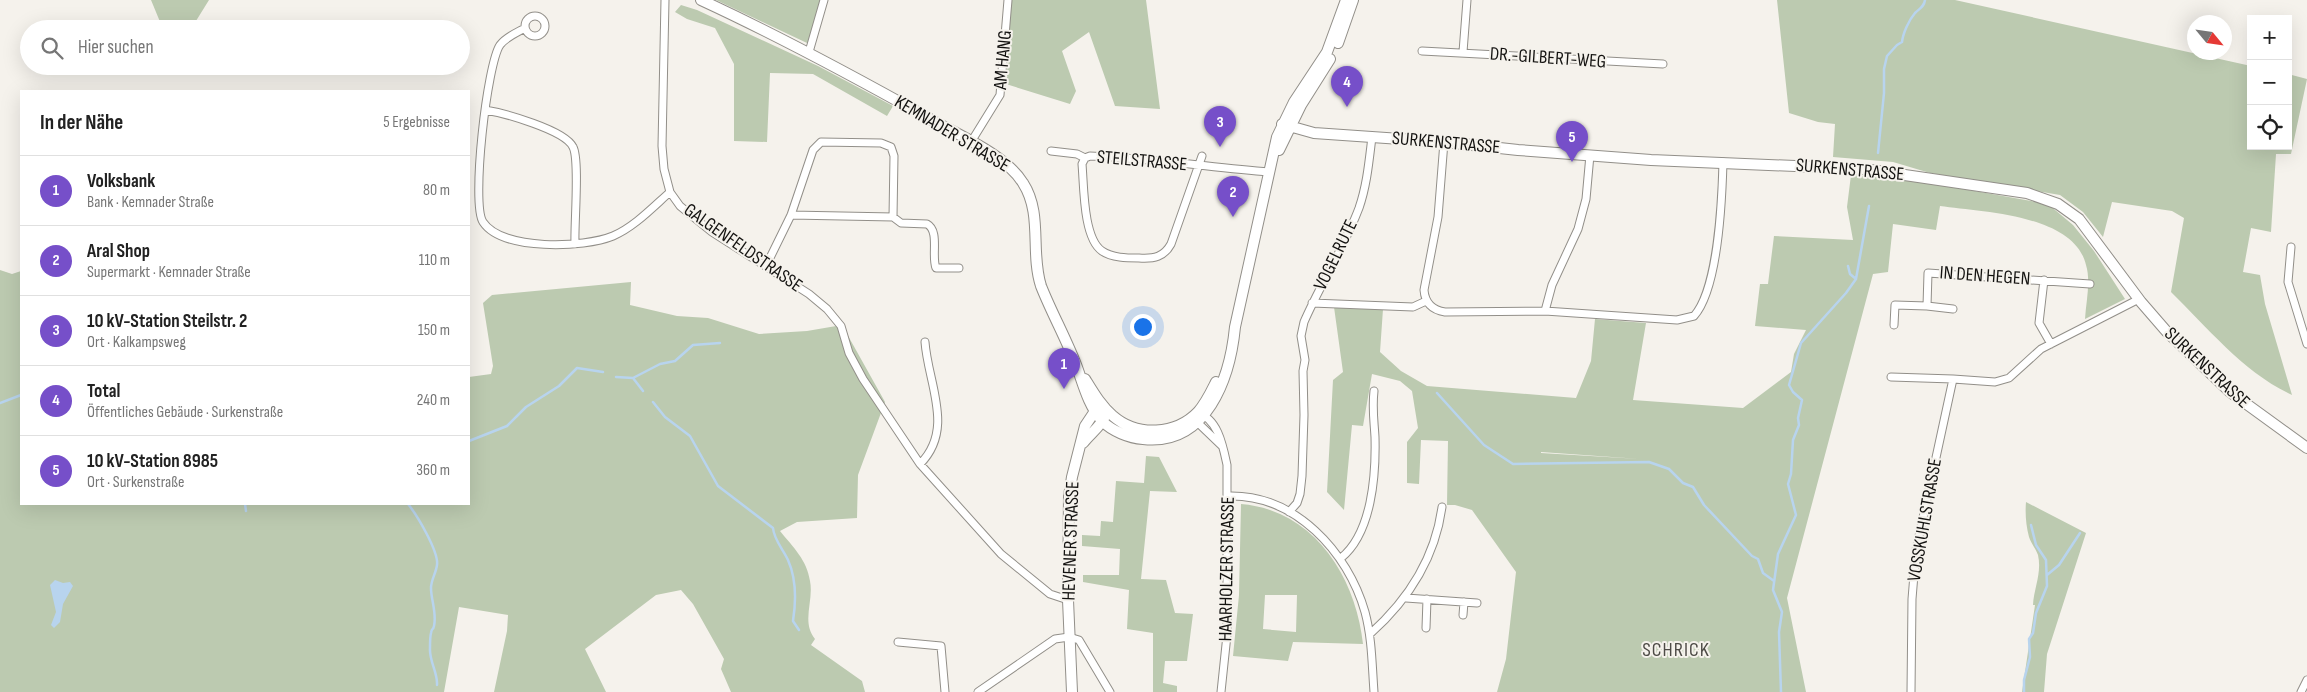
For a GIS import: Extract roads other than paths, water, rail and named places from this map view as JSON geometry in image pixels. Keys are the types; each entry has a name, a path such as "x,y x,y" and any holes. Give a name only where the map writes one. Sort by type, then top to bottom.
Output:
{"street":[{"name":"GALGENFELDSTRASSE","path":"665,0 662,146 664,169 670,192 692,217 809,294 834,316 841,326 849,353 860,374 920,464 1002,554 1050,594 1068,600"},
{"name":"KEMNADER STRASSE","path":"701,0 809,52 971,142 1015,172 1027,189 1034,212 1037,274 1095,411 1103,422 1124,434 1137,439 1150,440 1182,423 1200,417 1216,382 1235,327 1272,151 1286,125 1298,96 1337,38 1353,0"},
{"path":"809,52 824,0"},
{"name":"AM HANG","path":"971,142 994,109 1000,95 1008,0"},
{"name":"KEMNADER STRASSE","path":"1337,38 1346,0"},
{"name":"DR.-GILBERT-WEG","path":"1463,52 1467,0"},
{"path":"525,28 500,45 495,57 485,110 481,156 480,212 482,221 499,236 515,241 575,244 591,242 612,236 636,222 670,192"},
{"name":"DR.-GILBERT-WEG","path":"1422,51 1463,52 1634,66 1663,64"},
{"path":"485,110 550,131 570,142 576,157 575,244"},
{"name":"SURKENSTRASSE","path":"1286,125 1314,133 1651,160 1864,169 2027,194 2049,200 2079,220 2139,299 2167,332 2230,392 2307,448"},
{"name":"VOGELRUTE","path":"1289,512 1297,503 1302,476 1303,371 1305,360 1301,336 1304,322 1359,207 1366,181 1372,137"},
{"path":"766,266 791,215 817,145 821,142 881,143 891,147 894,156 892,217"},
{"path":"1444,142 1438,217 1424,290 1426,301 1431,307 1444,312 1545,311 1676,320 1694,316 1705,299 1714,261 1720,216 1723,162"},
{"name":"STEILSTRASSE","path":"1051,151 1077,154 1085,158"},
{"path":"1545,311 1552,285 1578,229 1586,199 1590,155"},
{"name":"STEILSTRASSE","path":"1199,166 1172,244 1167,251 1154,258 1138,258 1112,256 1097,247 1090,236 1082,164 1085,158 1090,156 1156,159 1199,166 1269,172"},
{"path":"1199,166 1202,156"},
{"path":"791,215 892,217 901,222 931,226 934,232 934,266 938,269 959,268"},
{"path":"2291,248 2288,282 2307,344"},
{"name":"IN DEN HEGEN","path":"1927,306 1928,273 2090,284"},
{"name":"IN DEN HEGEN","path":"2044,280 2039,323 2051,344"},
{"path":"1892,377 1995,382 2009,378 2041,349 2139,299"},
{"path":"1312,303 1413,307 1426,301"},
{"name":"IN DEN HEGEN","path":"1894,325 1896,305 1953,308"},
{"path":"920,464 934,446 939,422 925,342"},
{"name":"KEMNADER STRASSE","path":"1078,370 1106,410 1114,418 1130,426 1164,434"},
{"name":"VOSSKUHLSTRASSE","path":"1910,692 1912,599 1916,550 1952,379"},
{"path":"1341,558 1355,543 1367,514 1370,500 1375,437 1372,411 1374,391"},
{"path":"1095,411 1106,410 1103,422"},
{"name":"HEVENER STRASSE","path":"1072,692 1068,600 1070,496 1072,476 1085,426 1095,411"},
{"name":"HAARHOLZER STRASSE","path":"1200,417 1222,446 1227,465 1227,635 1221,692"},
{"name":"HEVENER STRASSE","path":"1080,446 1092,430 1103,422"},
{"path":"1228,496 1253,498 1289,512 1318,532 1341,558 1358,592 1370,634 1374,692"},
{"path":"1370,634 1406,598 1426,563 1440,522 1442,507"},
{"path":"1406,598 1477,603"},
{"path":"1426,628 1427,599"},
{"path":"1463,615 1464,602"},
{"path":"978,692 1055,639 1069,636 1079,640 1110,692"},
{"path":"898,642 941,646 945,692"},
{"path":"2301,692 2307,680"}],"water":[{"path":"55,580 63,583 70,582 73,586 63,604 60,622 54,628 51,625 56,612 50,585"}],"waterway":[{"path":"1878,153 1884,93 1884,69 1887,56 1902,42 1909,23 1915,13 1923,6 1925,0"},
{"path":"1781,692 1779,632 1782,612 1773,590 1778,554 1796,515 1788,484 1791,474 1793,440 1799,425 1798,418 1802,400 1793,392 1789,385 1801,343 1846,293 1856,279 1869,206"},
{"path":"1848,266 1850,274 1856,279"},
{"path":"633,378 660,364 675,361 693,345 720,343"},
{"path":"470,441 507,426 526,407 559,386 577,368 603,372"},
{"path":"616,377 633,378"},
{"path":"633,378 643,391"},
{"path":"1437,393 1484,445 1513,464 1649,462 1669,469 1683,483 1693,487 1704,505 1752,556 1758,559 1763,573 1774,581"},
{"path":"0,403 20,395"},
{"path":"653,402 665,417 690,436 718,486 773,528 775,537 788,560 793,574 795,598 793,621 799,630"},
{"path":"245,505 246,511"},
{"path":"409,505 427,534 437,559 431,585 435,621 430,648 437,685"},
{"path":"2024,692 2024,680 2030,657 2029,639 2033,633 2036,613 2047,586 2046,560 2036,545 2031,525"},
{"path":"2047,575 2059,565 2080,533"}],"place":[{"name":"Total","path":"1347,107"},
{"name":"10 kV-Station Steilstr. 2","path":"1220,147"},
{"name":"10 kV-Station 8985","path":"1572,162"},
{"name":"Aral Shop","path":"1233,217"},
{"name":"Volksbank","path":"1064,389"}],"district":[{"name":"SCHRICK","path":"1676,650"}]}
